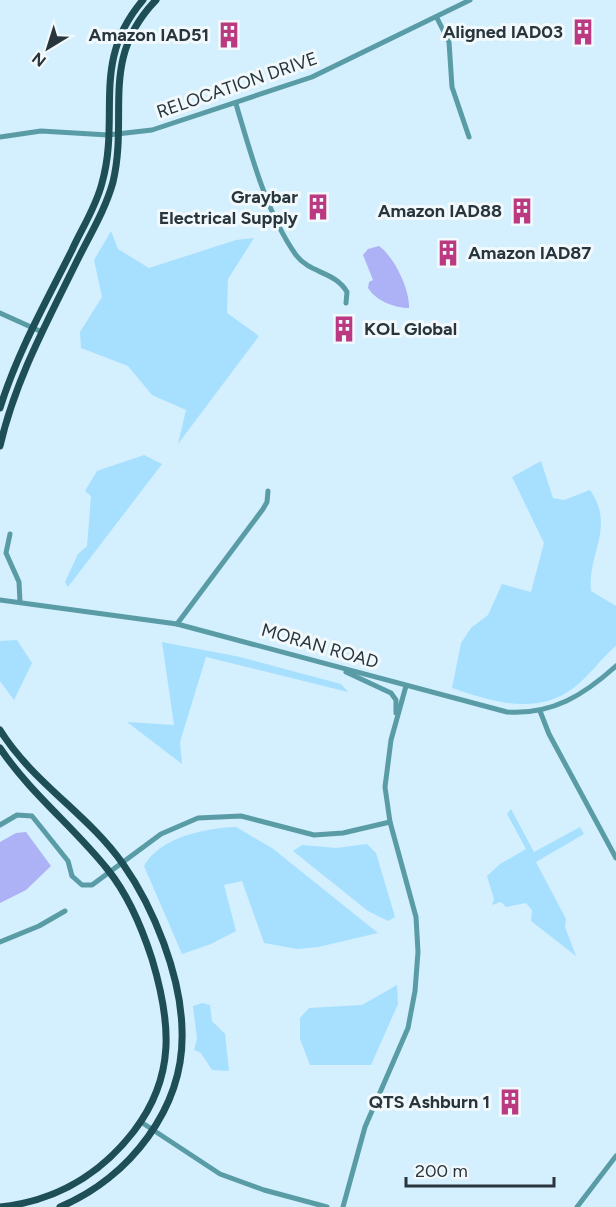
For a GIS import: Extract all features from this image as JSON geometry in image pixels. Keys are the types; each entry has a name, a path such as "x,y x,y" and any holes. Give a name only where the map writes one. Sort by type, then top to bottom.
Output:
{"main road":[{"path":"0,408 33,328 97,198 105,174 108,89 112,59 122,31 143,0"},
{"path":"0,446 16,391 110,192 115,170 121,64 133,31 156,0"},
{"path":"0,730 28,768 106,842 123,863 156,924 177,994 182,1030 180,1060 173,1088 153,1131 129,1160 103,1183 60,1207"},
{"path":"0,748 110,872 137,919 166,1010 168,1040 158,1088 141,1122 116,1152 86,1178 54,1194 0,1207"}],"street":[{"name":"RELOCATION DRIVE","path":"0,137 41,131 117,135 153,130 312,77 470,0"},
{"path":"437,18 449,42 452,87 469,137"},
{"path":"236,104 260,180 296,255 314,270 336,279 347,292 346,303"},
{"path":"0,313 42,332"},
{"path":"177,624 263,509 267,502 268,491"},
{"path":"10,534 6,554 19,582 20,602"},
{"name":"MORAN ROAD","path":"0,600 177,624 491,710 523,713 540,711 580,695 616,666"},
{"path":"326,663 389,691 396,700 397,718"},
{"path":"343,1207 365,1127 408,1028 415,991 418,951 416,917 390,822 386,802 385,772 406,686"},
{"path":"540,711 549,734 616,858"},
{"path":"0,825 17,816 32,816 68,861 72,876 82,885 92,885 172,828 210,817 248,817 296,833 314,835 343,833 390,822"},
{"path":"0,942 39,926 65,911"},
{"path":"141,1122 220,1174 264,1190 327,1207"},
{"path":"577,1207 616,1156"}],"shaded area":[{"path":"111,231 118,249 149,268 236,240 254,238 228,279 227,313 259,336 178,444 186,410 152,395 128,366 81,348 80,332 102,297 94,260"},
{"path":"379,246 385,251 400,274 407,292 409,308 386,303 371,293 368,288 369,282 373,280 363,255 368,249"},
{"path":"144,455 162,464 68,587 65,582 78,554 87,546 91,496 85,491 97,471"},
{"path":"541,461 553,498 564,500 590,490 597,503 601,516 601,528 593,565 591,591 616,606 616,646 578,684 558,697 528,704 497,701 452,688 461,643 471,628 488,615 502,584 531,592 544,543 512,477"},
{"path":"17,640 32,663 14,700 0,681 0,641"},
{"path":"162,642 240,657 341,684 348,692 206,657 180,742 182,764 127,722 174,725"},
{"path":"511,809 534,852 580,827 584,834 536,862 566,919 565,927 576,956 531,921 532,910 526,903 506,907 501,902 492,905 494,899 487,876 500,864 526,849 507,814"},
{"path":"236,827 272,848 378,933 318,947 297,949 264,943 242,881 224,885 236,931 211,944 182,954 144,866 151,856 172,841 197,832"},
{"path":"26,832 51,866 26,890 0,903 0,842 16,833"},
{"path":"367,844 376,853 395,917 388,921 368,911 293,851 302,845 336,848"},
{"path":"397,985 398,1004 371,1065 310,1065 300,1039 300,1018 309,1008 362,1005"},
{"path":"202,1003 210,1005 212,1021 225,1034 229,1071 212,1070 201,1053 194,1050 197,1039 193,1006"}],"place":[{"name":"Aligned IAD03","path":"583,32"},
{"name":"Amazon IAD51","path":"229,35"},
{"name":"Graybar Electrical Supply","path":"318,207"},
{"name":"Amazon IAD88","path":"522,211"},
{"name":"Amazon IAD87","path":"448,253"},
{"name":"KOL Global","path":"344,329"},
{"name":"QTS Ashburn 1","path":"510,1102"}]}
